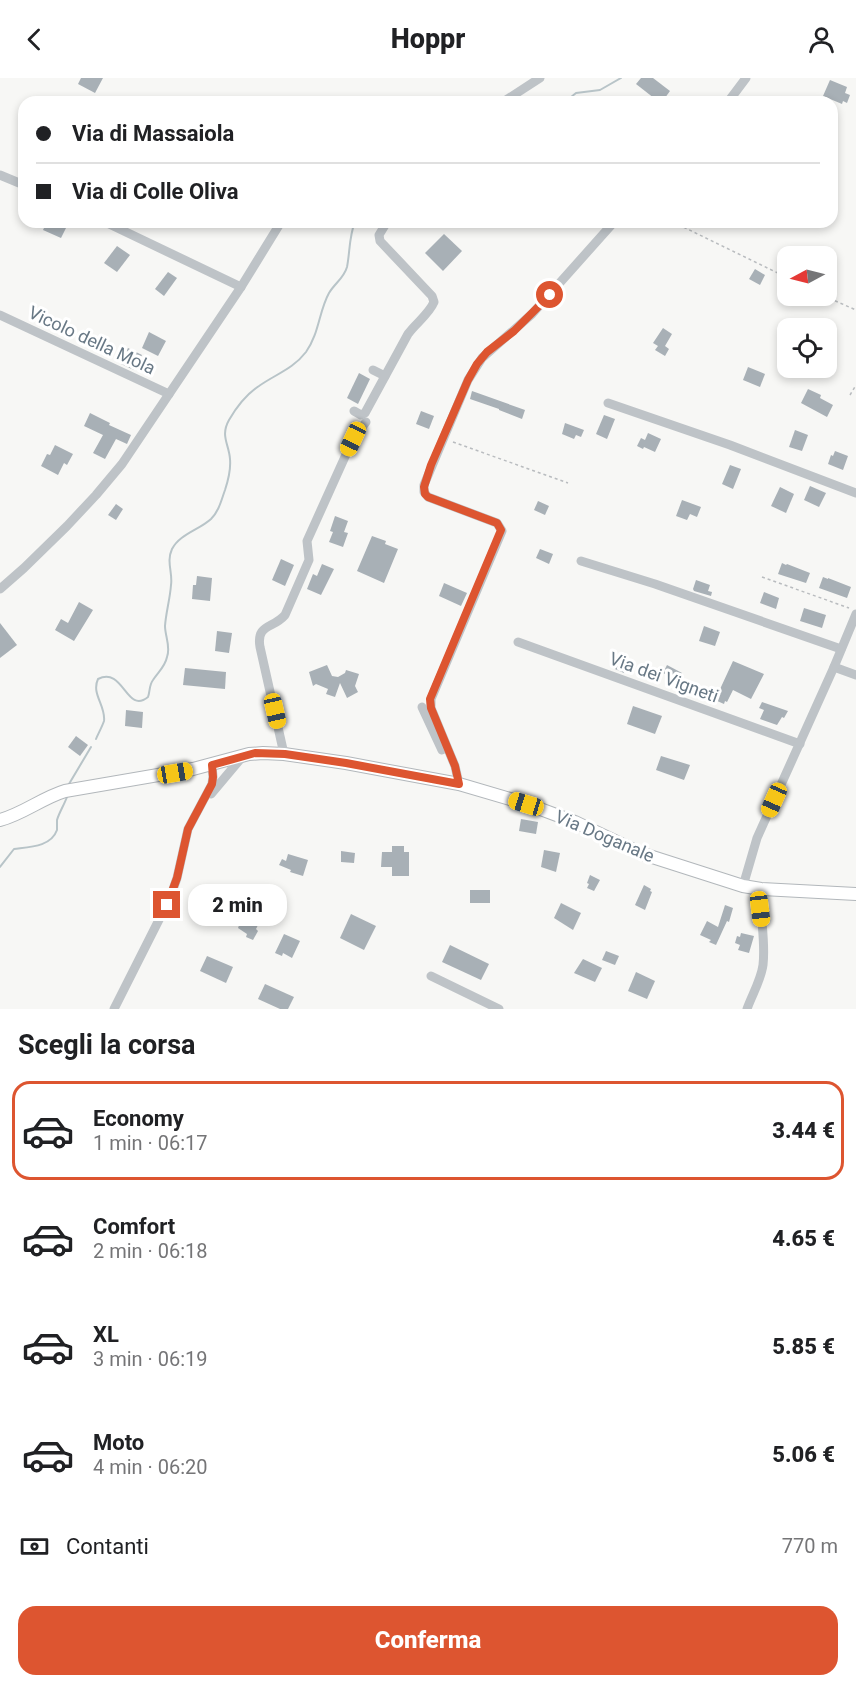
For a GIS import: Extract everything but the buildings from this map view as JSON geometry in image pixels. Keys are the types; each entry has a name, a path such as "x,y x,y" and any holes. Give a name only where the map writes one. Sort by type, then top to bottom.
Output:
{"main road":[{"name":"Via Doganale","path":"0,820 62,792 212,765 260,753 285,754 455,784 526,804 575,822 640,853 743,886 856,894"}],"street":[{"path":"512,96 540,78"},
{"path":"732,96 746,78"},
{"path":"0,175 18,183"},
{"path":"118,228 241,287"},
{"name":"Vicolo della Mola","path":"0,589 96,495 122,464 278,228"},
{"path":"354,411 361,415 364,414 412,328 430,310 434,302 432,296 380,241 379,235 383,228"},
{"path":"455,784 455,766 431,708 430,699 501,529 497,523 433,500 425,494 424,485 468,380 482,358 528,318 609,228"},
{"name":"Vicolo della Mola","path":"0,315 169,394"},
{"path":"373,370 385,376"},
{"path":"608,403 730,445 856,493"},
{"path":"285,754 259,635 285,615 309,560 307,541 353,439 366,422"},
{"path":"581,561 655,584 842,649"},
{"path":"743,886 757,838 856,614"},
{"name":"Via dei Vigneti","path":"518,642 800,744"},
{"path":"834,667 856,675"},
{"path":"422,707 450,766 455,784"},
{"path":"202,805 243,756"},
{"path":"114,1009 170,898 187,833 212,784 212,765"},
{"path":"747,1009 763,968 761,889"},
{"path":"431,976 499,1009"}],"path":[{"path":"685,228 777,273"},
{"path":"837,302 856,310"},
{"path":"850,394 856,385"},
{"path":"443,439 568,483"},
{"path":"762,577 856,610"}],"waterway":[{"path":"572,96 576,93 600,90 621,78"},
{"path":"96,739 104,721 96,690 98,679 107,677 114,679 129,696 141,701 148,697 152,682 165,664 168,653 165,626 171,585 172,549 185,536 211,519 218,509 230,467 226,426 246,397 296,363 306,352 331,289 346,271 353,228"},
{"path":"69,784 91,747"},
{"path":"0,867 14,849 33,847 45,843 54,836 57,830 57,820 67,797"}],"route":[{"path":"167,905 177,878 188,829 212,784 212,765 255,753 285,754 459,784 455,766 431,708 430,699 501,530 497,523 433,500 425,494 424,487 431,465 477,364 487,352 514,331 550,295"}]}
